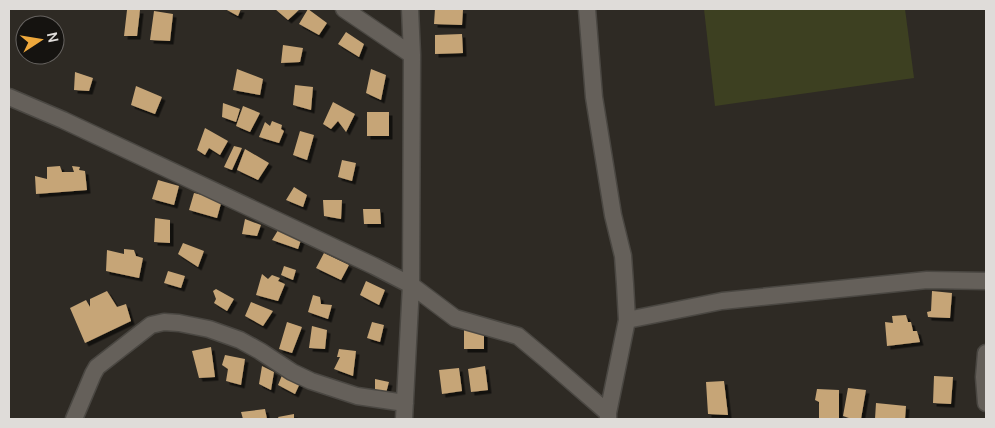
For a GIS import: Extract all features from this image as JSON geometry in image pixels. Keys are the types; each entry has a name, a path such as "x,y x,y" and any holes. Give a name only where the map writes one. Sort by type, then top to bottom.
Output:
{"street":[{"path":"344,9 412,54"},
{"path":"365,9 386,36"},
{"path":"74,419 93,374 98,367 151,325 164,322 208,329 240,340 292,372 320,384 405,411 411,285 412,54 410,9"},
{"path":"587,9 594,97 613,215 623,256 627,320 608,416"},
{"path":"9,97 63,120 374,266 411,285 455,318 518,336 608,416"},
{"path":"627,320 722,301 926,280 986,281"},
{"path":"986,353 984,377 986,403"}],"green space":[{"path":"704,9 905,9 914,78 715,106"}],"building":[{"path":"225,9 241,9 238,16"},
{"path":"275,9 300,9 288,20"},
{"path":"308,9 327,23 319,35 299,24"},
{"path":"435,9 463,10 462,25 434,24"},
{"path":"127,10 140,10 137,36 124,36"},
{"path":"154,11 173,14 170,41 150,40"},
{"path":"346,32 364,44 359,57 338,44"},
{"path":"462,34 463,53 435,54 435,35"},
{"path":"283,45 303,48 300,62 281,63"},
{"path":"237,69 263,79 260,95 233,90"},
{"path":"371,69 386,75 381,100 366,93"},
{"path":"75,72 93,78 89,91 74,90"},
{"path":"295,85 313,87 311,110 293,105"},
{"path":"136,86 162,97 155,114 131,105"},
{"path":"333,102 355,114 346,132 338,121 331,129 323,124"},
{"path":"223,103 240,109 236,122 222,117"},
{"path":"243,106 260,113 250,132 236,126"},
{"path":"367,112 389,112 389,136 367,136"},
{"path":"272,121 282,125 281,129 284,131 279,143 259,137 265,122 270,126"},
{"path":"205,128 228,141 220,155 209,148 205,155 197,150"},
{"path":"300,131 314,135 307,160 293,155"},
{"path":"234,146 242,148 232,170 224,167"},
{"path":"245,149 269,163 258,180 237,170"},
{"path":"342,160 356,163 352,181 338,177"},
{"path":"60,166 62,172 74,172 72,166 80,167 79,170 85,171 87,190 36,194 35,176 47,179 47,167"},
{"path":"158,180 179,186 174,205 152,199"},
{"path":"294,187 307,195 303,207 286,200"},
{"path":"194,193 222,200 217,218 189,210"},
{"path":"323,200 342,200 341,219 324,216"},
{"path":"363,209 380,209 381,224 364,224"},
{"path":"155,218 170,220 170,243 154,242"},
{"path":"245,219 261,225 257,236 242,234"},
{"path":"280,227 301,240 298,249 272,240"},
{"path":"183,243 204,251 198,267 178,254"},
{"path":"124,249 134,250 136,256 143,258 139,278 106,271 107,250 124,254"},
{"path":"324,253 349,265 341,280 316,268"},
{"path":"284,266 296,270 293,280 281,275"},
{"path":"168,271 185,276 181,288 164,283"},
{"path":"262,274 268,279 272,275 280,278 278,281 285,284 278,301 256,295"},
{"path":"366,281 385,290 379,305 360,295"},
{"path":"216,289 234,299 227,311 214,303 216,299 213,291"},
{"path":"107,291 117,307 126,304 131,321 85,343 70,308 86,300 90,307 90,299"},
{"path":"932,291 952,293 950,318 928,317 927,312 931,311"},
{"path":"313,295 320,297 321,304 332,305 328,319 308,312"},
{"path":"251,302 273,311 263,326 245,316"},
{"path":"906,315 908,322 911,322 913,331 917,331 920,342 887,346 885,322 893,323 892,316"},
{"path":"287,322 302,327 292,353 279,349"},
{"path":"372,322 384,325 380,342 367,338"},
{"path":"312,326 327,330 325,349 309,348"},
{"path":"464,329 484,329 484,349 464,349"},
{"path":"211,347 215,377 199,378 192,351"},
{"path":"339,349 356,351 353,376 334,369 340,357 337,357"},
{"path":"225,355 245,359 241,385 226,381 228,369 222,365"},
{"path":"262,366 274,372 271,390 259,384"},
{"path":"485,366 488,390 471,392 468,369"},
{"path":"459,368 462,391 442,394 439,370"},
{"path":"283,373 301,381 295,394 278,385"},
{"path":"934,376 953,377 951,404 933,403"},
{"path":"375,379 389,382 386,393 375,391"},
{"path":"724,381 728,415 708,414 706,382"},
{"path":"848,388 866,390 861,419 843,416"},
{"path":"817,389 839,390 839,419 819,419 819,402 815,400"},
{"path":"876,403 906,406 905,419 875,419"},
{"path":"265,409 267,419 243,419 241,412"},
{"path":"294,414 294,419 279,419 278,417"}]}
